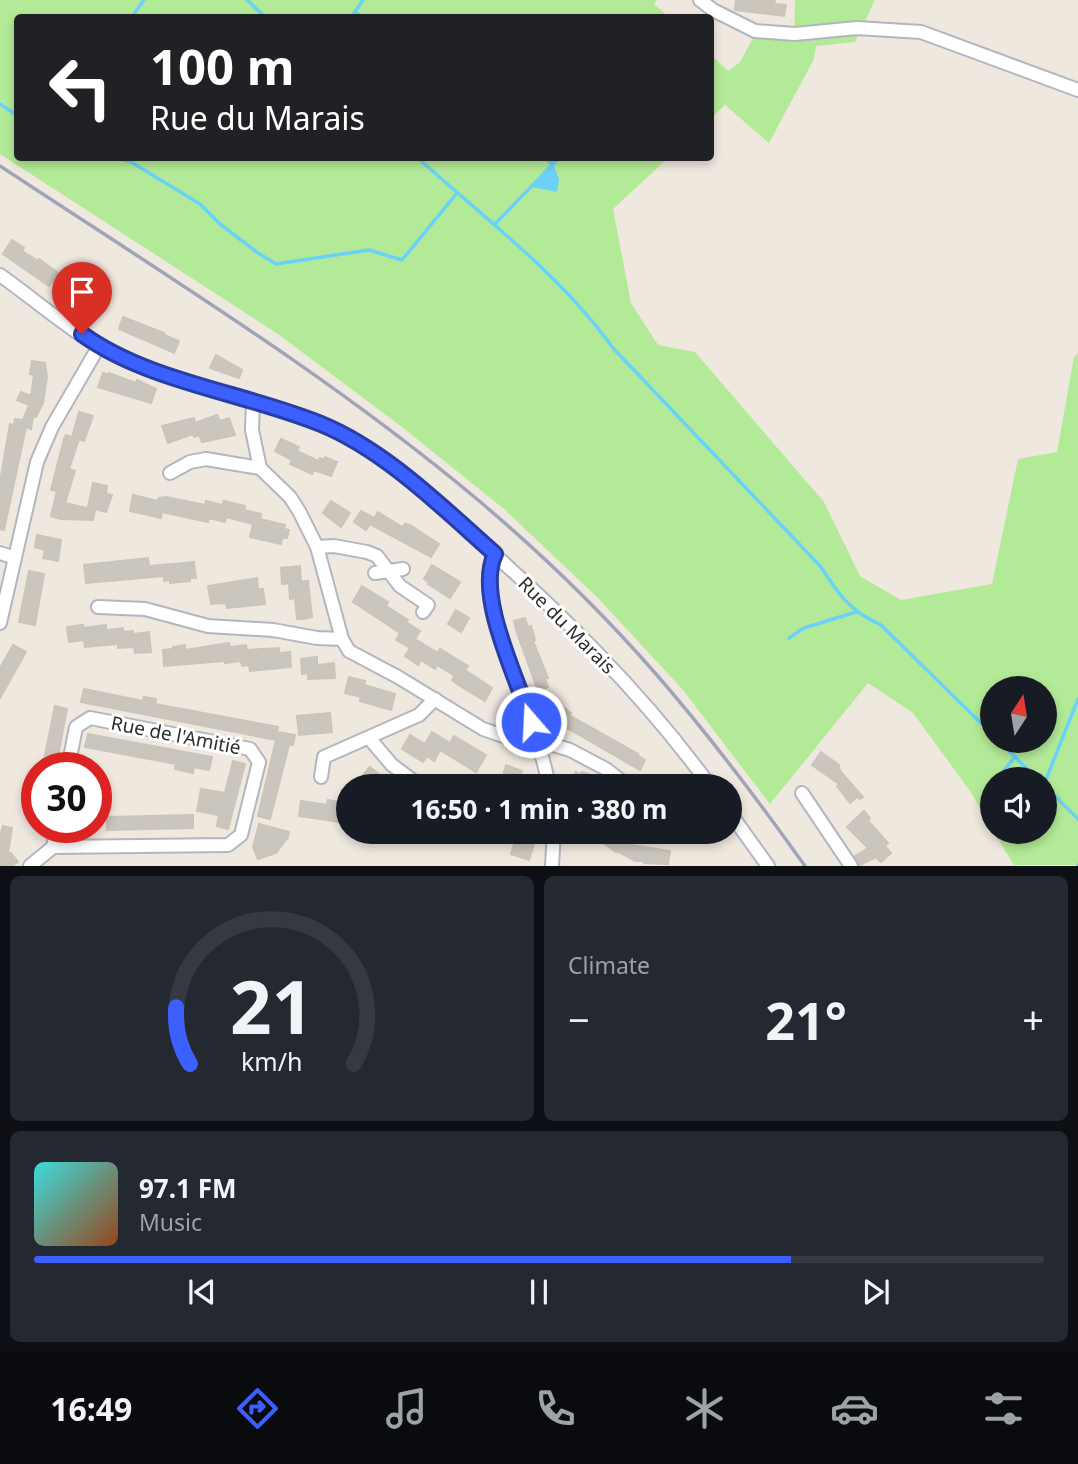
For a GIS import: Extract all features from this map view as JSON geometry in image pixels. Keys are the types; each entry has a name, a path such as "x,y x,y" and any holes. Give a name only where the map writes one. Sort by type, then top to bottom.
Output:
{"street":[{"path":"700,0 713,10 755,31 794,34 857,29 921,32 1078,90"},
{"name":"Rue du Marais","path":"0,275 99,346 131,362 322,424 360,444 439,505 495,554 584,640 627,686 700,774"},
{"path":"0,623 37,462 52,427 99,346"},
{"path":"253,401 251,430 260,468 290,497 317,547 342,639 349,651 483,729 512,739 537,740 569,750 612,774"},
{"path":"170,473 190,462 206,459 260,468"},
{"path":"317,547 334,546 377,556 382,572 428,605 424,612"},
{"path":"0,553 15,558"},
{"path":"495,554 491,562 490,586 494,621 537,740 546,774"},
{"path":"382,572 403,569"},
{"path":"98,607 145,609 208,626 273,630 317,638 342,639"},
{"path":"321,777 324,757 419,715 435,699"},
{"name":"Rue de l'Amitié","path":"53,847 228,845 241,835 259,762 250,749 90,718 76,727 71,752"},
{"path":"369,738 392,765 404,774"},
{"path":"802,793 851,866"},
{"path":"742,830 768,866"},
{"path":"30,866 53,847 54,843"},
{"path":"552,866 553,844"}],"green space":[{"path":"0,0 657,0 654,4 666,14 14,14 14,161 665,161 613,209 631,303 658,345 695,352 824,502 860,576 901,600 992,584 1018,459 1057,452 1074,357 1078,354 1078,865 1014,865 1001,844 1057,844 1057,767 980,767 980,808 913,713 868,683 770,804 683,690 598,598 504,509 402,427 278,334 0,154"},
{"path":"795,0 875,0 855,42 816,46 814,59 769,143 725,105 714,115 714,58 728,71 740,62 754,36 794,42"}],"water":[{"path":"553,164 559,179 557,192 532,187"}],"building":[{"path":"736,0 775,0 774,4 786,5 784,16 735,10"},
{"path":"12,240 24,248 22,251 58,273 49,286 3,254"},
{"path":"87,285 109,300 99,314 77,298"},
{"path":"123,317 179,341 174,353 119,329"},
{"path":"216,355 242,370 239,378 210,368"},
{"path":"32,361 45,363 47,377 43,403 36,417 33,416 31,429 26,427 4,530 0,529 0,482 10,424 14,425 15,419 23,420 29,405 17,400 21,392 31,396 34,375 30,374"},
{"path":"103,373 136,383 137,380 156,389 151,403 98,387"},
{"path":"79,412 93,416 84,441 79,439 69,469 75,471 65,503 95,510 93,520 51,516 57,491 51,490 64,439 66,435 72,437"},
{"path":"217,415 220,421 229,418 235,435 202,442 199,435 194,437 193,434 168,443 162,426 194,418 195,423"},
{"path":"281,439 299,447 297,451 318,461 320,458 325,460 325,457 337,462 331,476 314,470 312,474 290,464 292,460 275,451"},
{"path":"93,483 107,486 106,494 112,495 106,512 88,507"},
{"path":"133,495 158,501 159,498 166,497 205,505 206,501 222,505 224,501 245,506 244,510 261,514 260,519 285,525 284,529 289,530 287,538 282,538 281,544 250,537 253,524 226,517 225,522 209,518 208,522 162,512 161,518 130,511"},
{"path":"331,501 350,513 341,527 323,513"},
{"path":"361,511 374,518 378,512 402,527 405,524 410,525 439,544 431,557 370,524 366,530 354,522"},
{"path":"37,535 61,540 58,561 43,558 45,550 35,547"},
{"path":"148,558 149,566 194,562 196,578 170,583 170,580 164,581 164,576 86,583 84,565"},
{"path":"432,565 460,582 450,598 424,579"},
{"path":"300,566 301,582 308,581 312,617 297,619 295,598 290,599 289,583 282,584 281,568"},
{"path":"29,571 44,574 35,625 19,622"},
{"path":"257,578 258,589 263,589 265,604 227,608 226,603 211,604 208,586"},
{"path":"362,586 388,602 386,606 420,631 415,639 438,653 440,649 468,666 465,670 492,688 485,701 457,684 452,680 455,676 437,665 435,669 421,660 418,665 405,656 410,648 396,640 400,633 353,602"},
{"path":"456,610 469,618 461,632 448,624"},
{"path":"525,618 528,627 531,626 535,640 533,641 548,678 545,678 548,687 538,691 514,621"},
{"path":"83,625 83,628 106,625 106,630 123,628 123,632 133,631 133,634 149,632 151,652 135,653 134,647 118,648 118,644 85,647 84,640 69,642 67,627"},
{"path":"229,643 230,647 246,645 247,650 279,648 279,653 290,652 291,667 250,671 249,665 242,666 241,661 164,666 163,650 185,645 185,650"},
{"path":"13,645 26,652 0,698 0,668"},
{"path":"317,657 317,665 334,663 335,678 308,679 308,673 302,674 301,659"},
{"path":"349,677 365,681 364,685 395,694 391,710 360,701 361,697 345,693"},
{"path":"84,689 143,701 144,697 156,699 155,704 278,727 277,732 295,735 293,745 289,745 270,819 258,816 276,740 81,702"},
{"path":"552,698 571,713 569,715 638,754 645,760 640,770 562,725 544,706"},
{"path":"55,706 67,709 59,752 46,752"},
{"path":"330,713 332,732 299,735 297,716"},
{"path":"432,732 450,743 454,736 486,755 476,772 440,750 434,761 427,756 423,762 402,749 410,735 425,744"},
{"path":"88,734 212,757 209,770 194,767 193,773 175,769 176,764 85,747"},
{"path":"821,752 839,765 840,771 863,797 857,797 850,803 837,786 839,784 812,765"},
{"path":"233,761 245,764 228,829 217,826 219,815 197,811 201,789 225,793"},
{"path":"506,765 522,771 521,774 503,774"},
{"path":"370,767 378,774 364,774"},
{"path":"328,800 336,801 336,821 299,816 301,801 327,805"},
{"path":"864,811 870,818 868,821 888,843 885,846 891,853 881,862 876,857 860,865 855,856 868,848 847,827"},
{"path":"193,815 193,828 112,830 112,817"},
{"path":"259,824 289,832 276,853 258,859 253,847"},
{"path":"3,826 12,828 8,853 18,862 13,865 0,865 0,837"},
{"path":"514,844 534,844 529,860 511,854"},
{"path":"605,844 630,844 670,851 668,864 635,861"}],"waterway":[{"path":"134,14 144,0"},
{"path":"247,0 262,14"},
{"path":"354,14 363,0"},
{"path":"0,104 14,113"},
{"path":"128,161 200,204 220,224 276,264 369,250 402,260 457,193"},
{"path":"421,161 545,271 592,321 613,348 821,567 846,601 861,614 881,625 980,722"},
{"path":"548,161 553,164"},
{"path":"495,224 556,161"},
{"path":"789,638 804,628 856,612"},
{"path":"1051,767 1078,699"},
{"path":"1011,753 1025,767"},
{"path":"1007,767 1015,757"},
{"path":"1057,798 1078,819"}],"railway":[{"path":"0,166 304,368 421,454 502,520 593,606 656,674 733,768 805,866"}],"route":[{"path":"82,334 131,362 322,424 360,444 439,505 495,554 491,562 490,586 494,621 531,722"}]}
